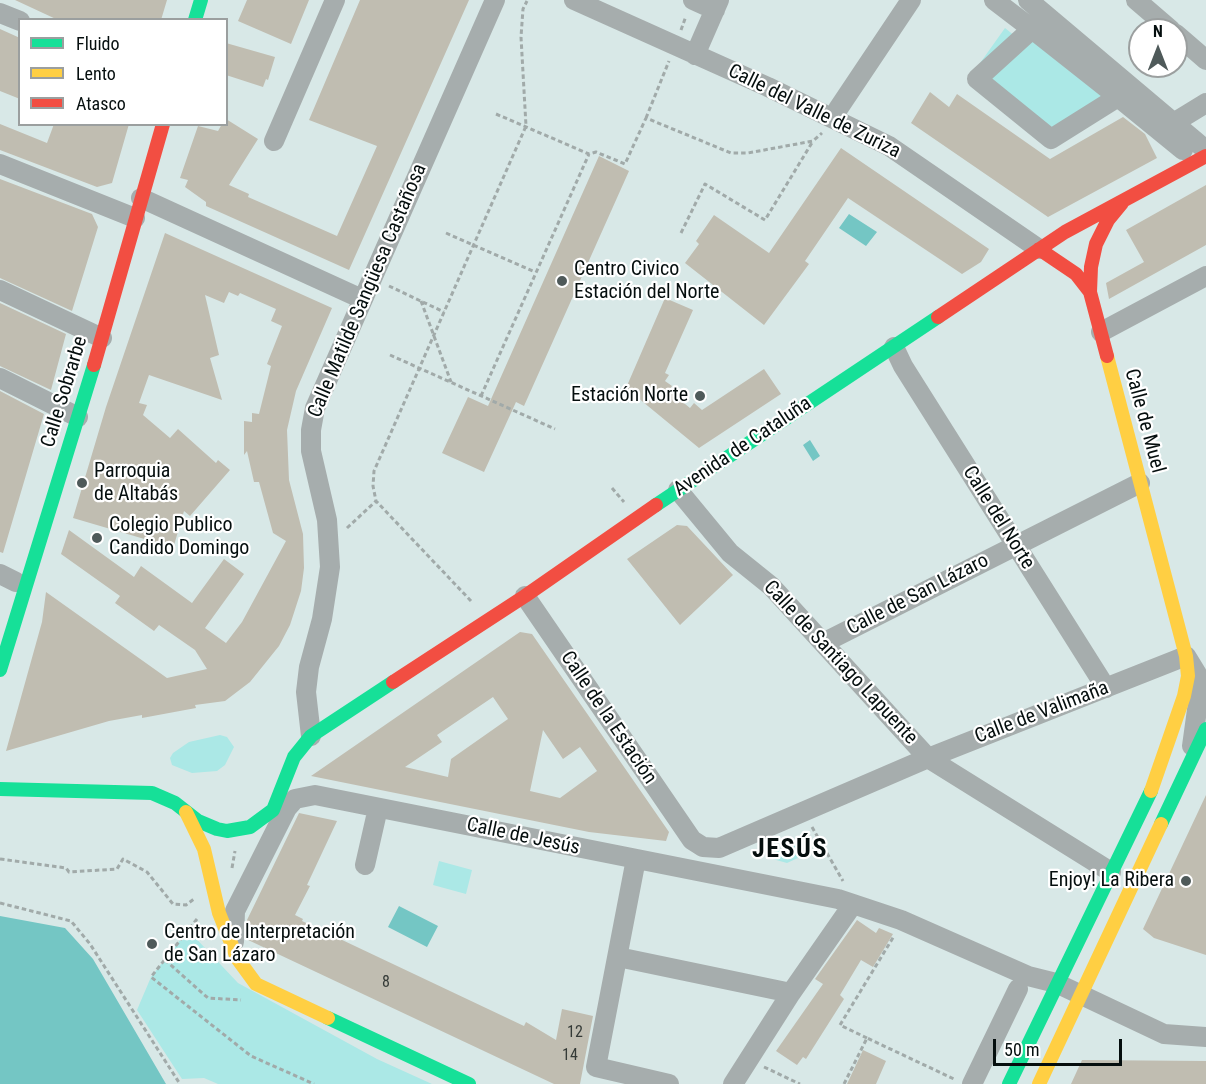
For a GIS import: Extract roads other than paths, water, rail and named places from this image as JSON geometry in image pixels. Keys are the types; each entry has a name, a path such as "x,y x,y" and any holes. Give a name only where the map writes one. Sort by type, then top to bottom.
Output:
{"main road":[{"path":"196,18 201,0"},
{"name":"Calle Sobrarbe","path":"0,670 102,338 162,126"},
{"name":"Avenida de Cataluña","path":"0,789 152,793 165,798 217,830 227,831 250,827 273,810 294,757 311,736 525,596 678,490 1065,232 1206,156"},
{"name":"Calle de Muel","path":"1009,1084 1153,786 1180,709 1193,655 1140,483 1090,292 1091,267 1096,244 1108,220 1123,202"},
{"path":"1039,249 1076,274 1090,292"},
{"path":"1039,1084 1206,729"},
{"path":"0,774 21,789"},
{"path":"186,811 204,849 219,913 242,968 256,984 469,1084"}],"street":[{"path":"274,141 335,0"},
{"name":"Calle Matilde Sangüesa Castañosa","path":"311,736 307,687 313,647 328,590 331,548 311,451 310,430 325,383 495,0"},
{"name":"Calle del Valle de Zuriza","path":"574,0 889,146 1039,249"},
{"path":"834,117 911,0"},
{"path":"994,0 1183,150"},
{"path":"1028,0 1206,150"},
{"path":"1136,0 1157,18"},
{"path":"691,4 717,5 695,55"},
{"path":"0,13 18,20"},
{"path":"1032,29 977,79 1051,140 1118,97"},
{"path":"1188,44 1206,60"},
{"path":"1174,122 1206,103"},
{"path":"0,164 135,218"},
{"path":"141,198 362,299"},
{"path":"1101,332 1206,276"},
{"path":"0,290 102,338"},
{"name":"Calle del Norte","path":"894,347 903,366 1014,545 1106,688"},
{"path":"0,378 78,417"},
{"name":"Calle de San Lázaro","path":"825,642 1140,483"},
{"name":"Calle de Santiago Lapuente","path":"678,490 730,553 771,586 825,642 842,667 928,758 1111,872"},
{"name":"Calle de la Estación","path":"525,596 692,840"},
{"path":"1193,655 1200,688 1193,756"},
{"name":"Calle de Valimaña","path":"730,843 806,816 928,758 1193,655"},
{"path":"236,954 233,922 242,896 287,808 295,799 315,795 301,779 294,757"},
{"name":"Calle de Jesús","path":"315,795 733,877 854,904 901,920 1028,976 1056,983 1164,1034 1206,1037"},
{"path":"365,865 378,808"},
{"path":"676,866 682,861 692,840 709,848 730,843 727,862 733,877"},
{"path":"636,859 596,1067 669,1084"},
{"path":"733,1084 791,993 854,904"},
{"path":"618,957 791,993"},
{"path":"972,1084 1018,989"}],"place":[{"name":"Centro Civico Estación del Norte","path":"562,281"},
{"name":"Estación Norte","path":"700,396"},
{"name":"Parroquia de Altabás","path":"82,483"},
{"name":"Colegio Publico Candido Domingo","path":"97,538"},
{"name":"Enjoy! La Ribera","path":"1186,881"},
{"name":"Centro de Interpretación de San Lázaro","path":"152,944"}],"district":[{"name":"JESÚS","path":"790,850"}]}
